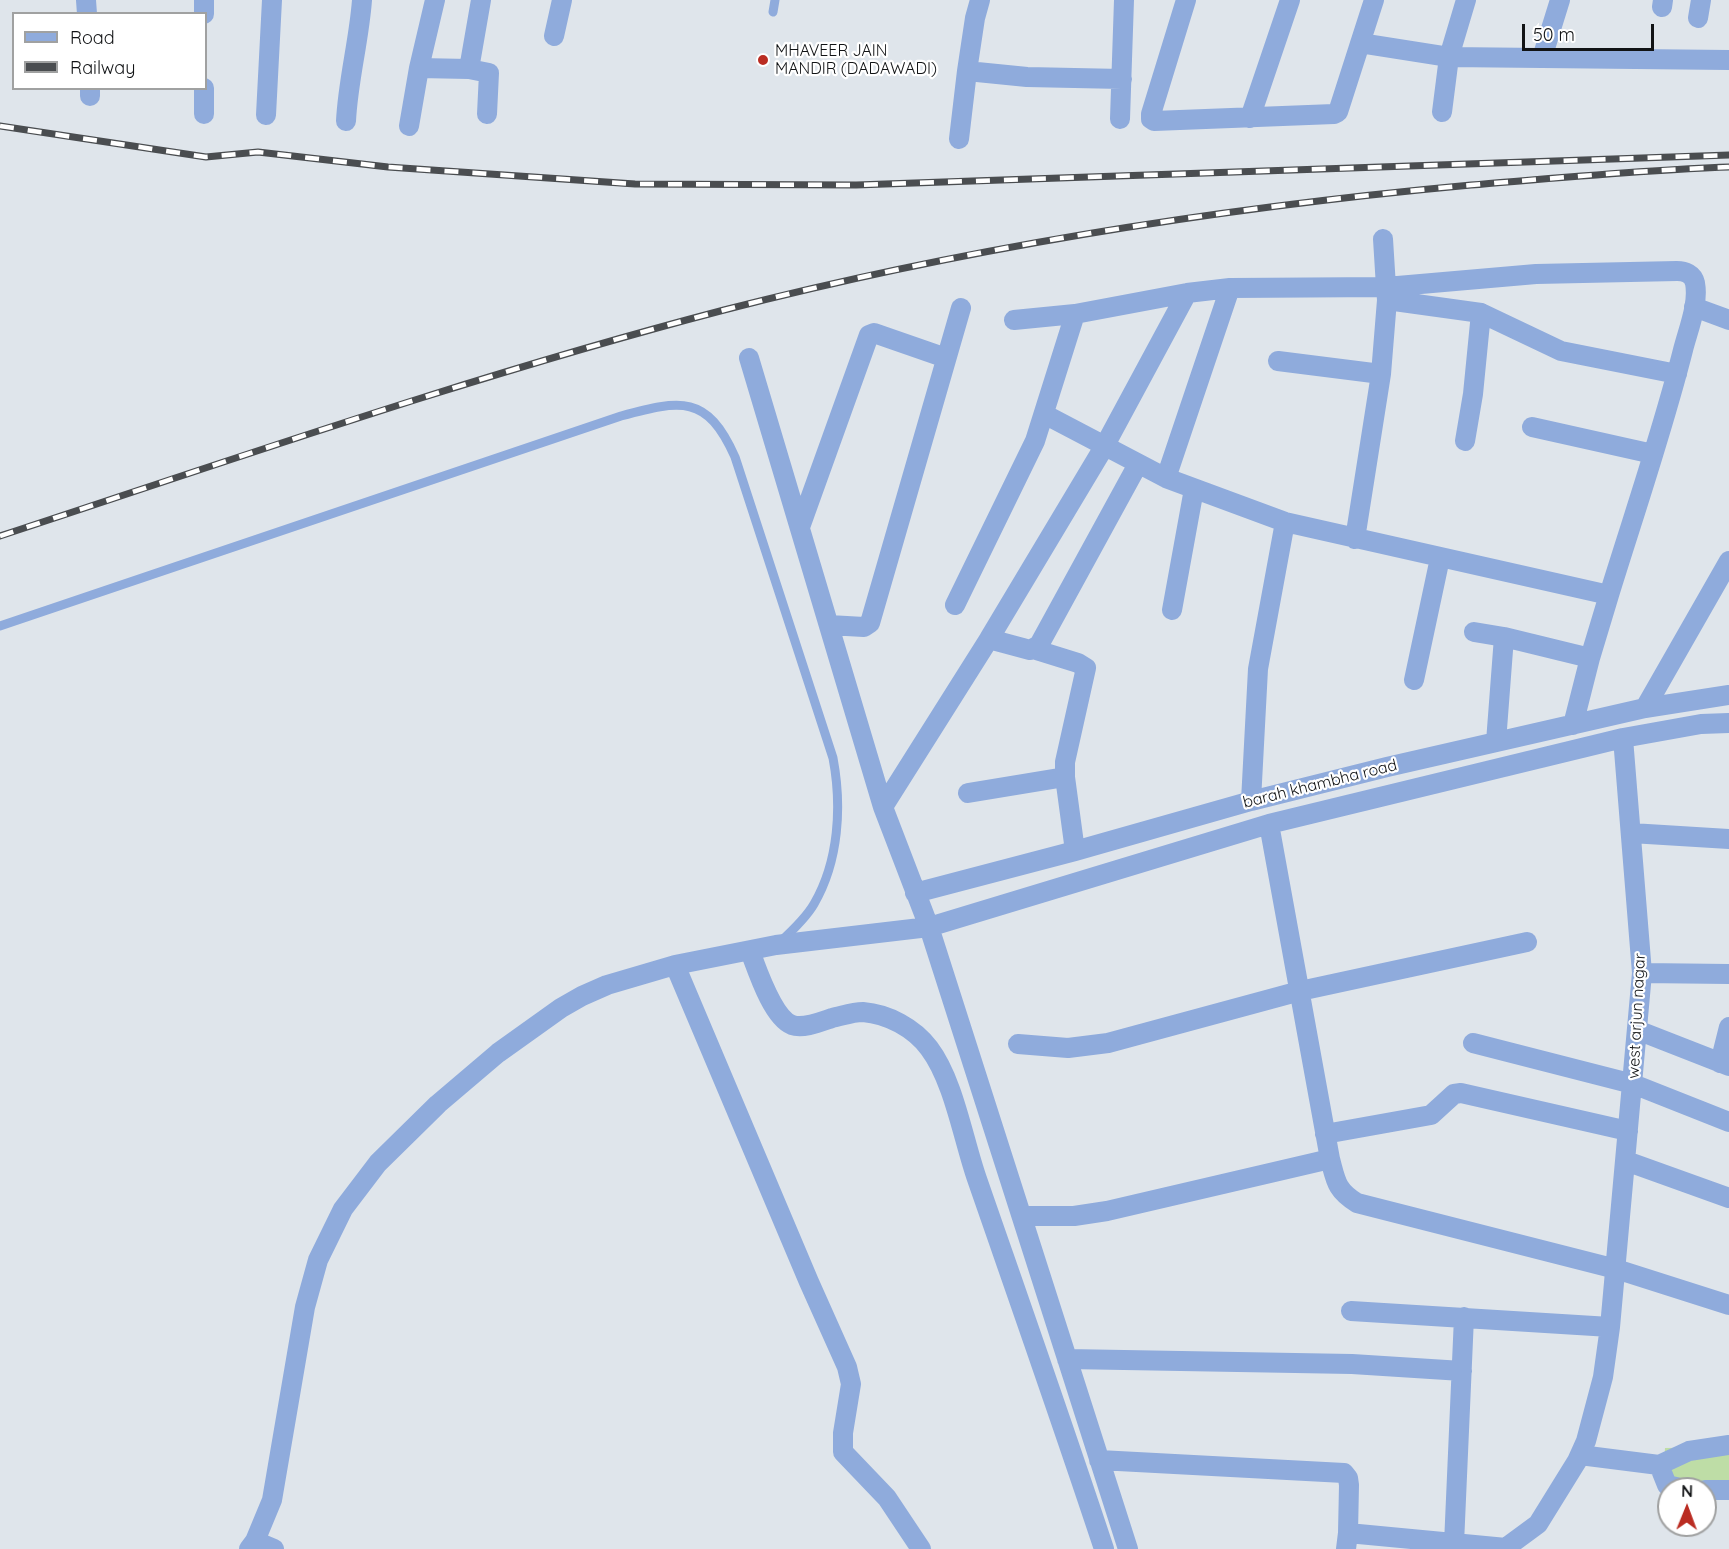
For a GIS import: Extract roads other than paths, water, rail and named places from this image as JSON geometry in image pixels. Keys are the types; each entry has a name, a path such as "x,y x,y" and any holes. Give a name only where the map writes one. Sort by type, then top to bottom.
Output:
{"street":[{"path":"266,115 272,0"},
{"path":"346,121 348,91 362,0"},
{"path":"409,126 419,68 435,0"},
{"path":"469,69 481,0"},
{"path":"554,36 562,0"},
{"path":"959,139 975,18 980,0"},
{"path":"1120,119 1124,0"},
{"path":"1186,0 1151,114 1154,121 1328,116 1338,112 1374,0"},
{"path":"1250,118 1290,0"},
{"path":"1442,112 1449,57 1466,0"},
{"path":"1542,58 1560,0"},
{"path":"1360,43 1449,57 1729,60"},
{"path":"419,68 469,69 489,74 487,114"},
{"path":"967,71 1027,77 1122,79"},
{"path":"204,90 204,114"},
{"path":"1355,539 1381,374 1387,293 1383,239"},
{"path":"1014,320 1075,314 1187,293 1230,288 1387,293 1536,274 1677,271 1688,273 1695,283 1694,307 1677,374 1590,658 1573,725"},
{"path":"1166,478 1230,288"},
{"path":"883,807 989,639 1104,447 1187,293"},
{"path":"1387,293 1481,313 1562,351 1677,374"},
{"path":"1694,307 1729,320"},
{"path":"829,625 864,627 870,623 961,308"},
{"path":"1465,441 1473,394 1481,313"},
{"path":"955,605 1035,441 1075,314"},
{"path":"800,527 869,335 874,333 946,358"},
{"path":"749,358 883,807 928,927 1128,1549"},
{"path":"1278,361 1381,374"},
{"path":"1044,414 1166,478 1285,522 1609,596"},
{"path":"1532,427 1653,454"},
{"path":"1033,649 1039,645 1138,464"},
{"path":"1172,610 1194,489"},
{"path":"1251,801 1258,669 1285,522"},
{"path":"1414,680 1440,558"},
{"path":"1645,708 1729,561"},
{"path":"1474,632 1590,658"},
{"path":"1496,742 1504,637"},
{"path":"989,639 1033,649 1078,663 1086,668 1065,762 1075,851"},
{"name":"barah khambha road","path":"915,893 1251,801 1645,708 1729,695"},
{"name":"barah khambha road","path":"252,1545 272,1500 305,1307 318,1260 343,1209 378,1163 438,1104 498,1053 561,1008 582,996 607,985 675,965 776,945 928,927 1269,824 1623,738 1701,724 1729,723"},
{"name":"west arjun nagar","path":"1505,1548 1538,1524 1583,1448 1603,1377 1611,1327 1642,973 1623,738"},
{"path":"968,793 1065,777"},
{"path":"1269,824 1330,1159 1338,1185 1344,1195 1357,1203 1617,1263 1729,1305"},
{"path":"1631,833 1729,839"},
{"path":"1018,1044 1068,1048 1108,1043 1300,991 1527,942"},
{"path":"750,951 764,986 783,1018 791,1024 800,1026 853,1013 876,1015 899,1023 912,1031 931,1051 948,1085 976,1176 1104,1549"},
{"path":"675,965 847,1367 851,1384 843,1433 843,1452 887,1498 921,1549"},
{"path":"1642,973 1729,974"},
{"path":"1637,1030 1724,1064 1729,1027"},
{"path":"1473,1043 1633,1084 1729,1122"},
{"path":"1325,1134 1431,1115 1454,1094 1461,1093 1628,1131"},
{"path":"1022,1216 1074,1216 1107,1211 1330,1159"},
{"path":"1626,1161 1729,1198"},
{"path":"1351,1311 1611,1327"},
{"path":"1454,1544 1464,1317"},
{"path":"1066,1359 1352,1364 1462,1371"},
{"path":"1583,1448 1659,1465 1689,1451 1729,1445"},
{"path":"1099,1460 1344,1473 1349,1485 1347,1541 1505,1548"},
{"path":"1659,1465 1664,1477"},
{"path":"252,1545 274,1549"}],"lane":[{"path":"773,12 775,0"},
{"path":"0,626 621,416 663,405 681,405 697,409 712,419 724,433 735,457 833,758 837,782 838,809 831,866 814,904 776,945"}],"railway":[{"path":"0,126 206,157 258,152 388,167 635,184 856,185 1729,155"},
{"path":"0,536 360,417 541,361 724,310 909,267 1095,232 1282,205 1471,185 1729,167"}],"place":[{"name":"MHAVEER JAIN MANDIR (DADAWADI)","path":"763,60"}]}
